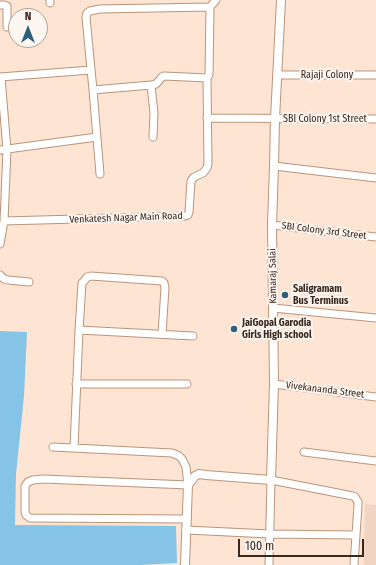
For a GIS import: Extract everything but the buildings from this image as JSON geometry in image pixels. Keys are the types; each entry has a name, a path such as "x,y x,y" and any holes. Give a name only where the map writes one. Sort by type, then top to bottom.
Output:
{"street":[{"path":"100,174 86,17 87,13 94,10 210,7 216,0"},
{"name":"Kamaraj Salai","path":"271,480 274,384 272,225 274,119 281,0"},
{"path":"0,5 7,6 7,27"},
{"name":"Venkatesh Nagar Main Road","path":"4,221 188,216 190,208 191,181 194,177 203,173 208,164 207,78 209,75 210,7"},
{"path":"0,244 4,221 0,77 91,70"},
{"name":"Rajaji Colony","path":"277,75 376,75"},
{"path":"93,90 151,85 156,84 164,76 207,78"},
{"path":"151,85 154,113 153,137"},
{"path":"207,118 274,119"},
{"name":"SBI Colony 1st Street","path":"274,119 376,119"},
{"path":"3,150 97,137"},
{"path":"274,166 376,178"},
{"name":"SBI Colony 3rd Street","path":"272,225 376,237"},
{"path":"0,275 4,279 8,280 29,282"},
{"path":"74,448 82,283 87,277 91,276 162,281 165,288 162,334"},
{"path":"273,308 376,318"},
{"path":"79,330 193,336"},
{"path":"76,384 186,384"},
{"name":"Vivekananda Street","path":"274,384 376,396"},
{"path":"53,446 176,454 186,467 183,519 186,530 185,565"},
{"path":"304,452 376,461"},
{"path":"183,519 30,518 25,512 25,486 28,482 43,479 185,485 199,474 271,480 353,496 358,502 354,565"},
{"path":"269,565 271,480"},
{"path":"186,530 356,536"}],"shaded area":[{"path":"365,504 376,505 376,565 364,565"}],"water":[{"path":"0,331 27,332 24,396 16,474 15,525 176,526 177,563 141,565 0,565"}],"place":[{"name":"Saligramam Bus Terminus","path":"285,295"},
{"name":"JaiGopal Garodia Girls High school","path":"234,329"}]}
